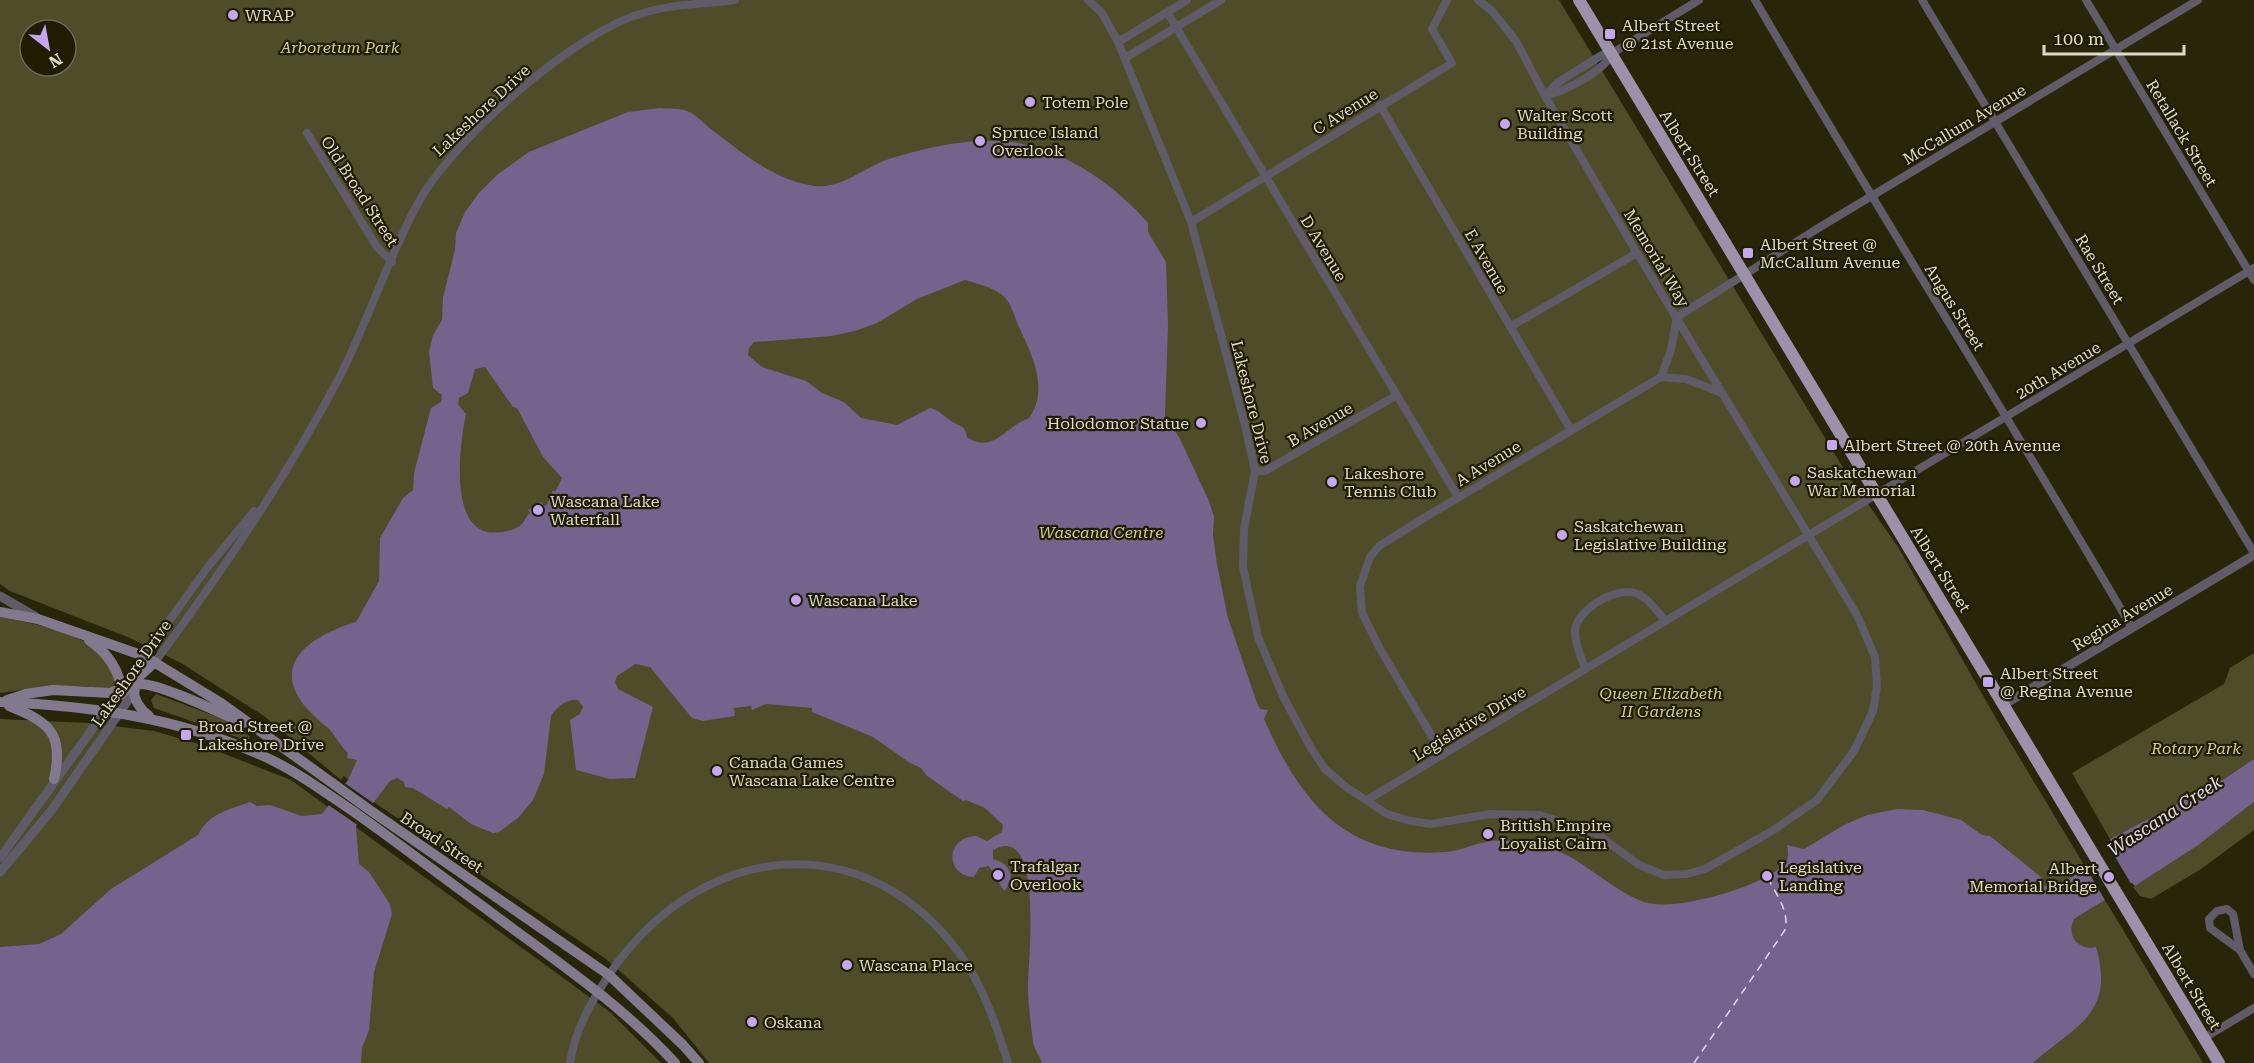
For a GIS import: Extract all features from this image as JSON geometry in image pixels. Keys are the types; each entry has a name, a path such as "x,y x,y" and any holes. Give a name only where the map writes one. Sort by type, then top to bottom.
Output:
{"main road":[{"name":"Albert Street","path":"1579,0 2005,704 2219,1063"},
{"name":"Broad Street","path":"0,612 38,619 144,656 262,731 330,789 371,818 609,975 699,1063"},
{"path":"80,633 97,645 111,661 130,688 136,704 152,718"},
{"path":"121,712 144,656"},
{"path":"106,710 155,662"},
{"path":"0,702 26,694 53,690 111,693 130,688 194,701 262,731"},
{"name":"Broad Street","path":"0,702 106,710 152,718 210,735 261,755 330,789"},
{"path":"0,702 30,714 45,723 52,732 59,757 54,779"},
{"name":"Broad Street","path":"371,818 599,993 646,1032 675,1063"}],"street":[{"name":"Lakeshore Drive","path":"155,662 222,571 340,376 417,204 440,169 533,80 613,24 644,12 735,0"},
{"name":"Lakeshore Drive","path":"1088,0 1102,13 1118,42 1191,222 1255,471 1242,547 1246,588 1258,637 1284,698 1325,769 1387,814 1410,821 1431,824 1490,814 1514,813 1550,818 1597,834 1639,865 1664,875 1687,874 1705,869 1772,831 1817,800 1839,775 1866,729 1873,711 1877,686 1875,657 1857,615 1809,535"},
{"path":"1118,42 1187,0"},
{"path":"1125,58 1221,0"},
{"name":"C Avenue","path":"1191,222 1452,63 1432,29 1447,0"},
{"name":"Memorial Way","path":"1478,0 1503,22 1637,253 1809,535"},
{"path":"1545,96 1562,92 1607,63 1611,54 1699,0"},
{"name":"Angus Street","path":"1755,0 1870,197 2006,417 2132,628"},
{"name":"Rae Street","path":"1922,0 2254,554"},
{"name":"Retallack Street","path":"2086,0 2251,269 2254,280"},
{"name":"McCallum Avenue","path":"1746,275 1870,197 2198,0"},
{"name":"D Avenue","path":"1167,12 1458,497"},
{"name":"E Avenue","path":"1380,105 1571,430"},
{"name":"Old Broad Street","path":"307,133 377,247 392,262"},
{"path":"1510,327 1637,253"},
{"name":"20th Avenue","path":"1877,495 2251,269"},
{"path":"1722,393 1686,379 1661,377 1671,350 1677,317 1746,275"},
{"name":"A Avenue","path":"1443,754 1370,632 1362,613 1360,586 1370,556 1379,546 1458,497 1661,377"},
{"name":"B Avenue","path":"1255,471 1265,471 1397,394"},
{"name":"Lakeshore Drive","path":"144,656 206,570 276,484"},
{"name":"Legislative Drive","path":"1367,800 1877,495"},
{"name":"Regina Avenue","path":"2005,704 2254,554"},
{"path":"1585,669 1574,632 1587,610 1602,601 1623,592 1635,593 1644,598 1666,621"},
{"path":"0,596 38,619"},
{"name":"Lakeshore Drive","path":"0,858 54,779 106,710"},
{"name":"Lakeshore Drive","path":"0,872 51,811 121,712"},
{"path":"570,1063 572,1046 609,975 626,950 651,924 682,900 745,870 772,864 806,862 862,876 908,902 951,943 988,1002 1008,1063"},
{"path":"2240,950 2210,928 2209,919 2217,911 2227,909 2233,914 2240,950 2254,974"},
{"path":"2201,1034 2254,1008"}],"green space":[{"name":"Wascana Centre","path":"0,0 1559,0 1847,474 1898,547 2001,727 2203,1063 709,1063 673,1018 606,959 375,803 344,776 341,780 264,716 181,663 130,638 10,591 0,584"},
{"path":"0,617 54,630 81,640 102,654 116,684 108,689 83,686 37,688 0,693"},
{"name":"Rotary Park","path":"2254,653 2254,759 2221,781 2110,839 2072,773 2224,684 2230,668"},
{"path":"156,694 231,722 250,737 248,741 154,708 151,700"},
{"path":"0,719 89,723 154,731 202,745 291,780 610,1012 661,1063 0,1063"},
{"path":"2254,802 2254,830 2201,869 2151,899 2140,896 2133,887 2197,846"}],"water":[{"name":"Wascana Lake","path":"660,108 687,111 761,165 787,179 815,186 835,184 883,161 938,146 987,141 1018,143 1055,154 1090,172 1135,209 1148,223 1148,232 1166,262 1168,325 1165,417 1179,437 1209,501 1214,517 1213,535 1217,564 1228,618 1257,703 1260,709 1268,710 1264,719 1294,776 1312,800 1332,820 1355,836 1381,846 1411,852 1446,852 1497,841 1531,843 1547,847 1576,860 1616,887 1644,902 1676,904 1742,888 1776,871 1786,862 1787,845 1804,849 1844,825 1867,815 1897,809 1923,810 1961,820 1982,835 1990,836 2041,877 2044,886 2052,889 2113,852 2110,839 2221,781 2254,759 2254,802 2197,846 2135,886 2132,883 2074,919 2072,931 2075,941 2084,947 2096,947 2101,970 2096,1004 2076,1028 2033,1063 1042,1063 1034,1046 1030,1019 1028,991 1030,900 1027,875 1021,856 1010,846 993,850 993,859 1004,864 1010,872 1010,881 1004,891 989,866 979,868 974,877 964,875 954,864 954,849 959,843 966,838 976,836 987,841 1002,832 1003,825 985,808 966,800 963,801 927,776 921,768 873,737 812,712 812,708 766,704 752,710 751,706 734,708 735,716 703,721 692,718 650,667 635,664 617,676 615,682 618,689 653,707 635,778 610,779 576,770 570,720 580,714 583,707 578,700 570,700 559,706 551,716 544,774 533,800 518,818 499,832 493,833 471,824 449,807 447,809 413,788 405,787 404,782 397,778 390,781 356,826 359,864 369,872 390,904 392,914 374,972 369,1030 362,1048 361,1063 0,1063 0,947 39,944 61,934 111,889 198,835 213,817 220,813 250,802 257,806 270,805 302,816 322,814 348,780 357,760 347,758 348,753 333,733 308,710 297,694 292,678 294,664 302,652 315,640 333,630 356,622 379,581 380,538 403,498 413,490 414,473 431,408 441,402 442,395 433,388 429,352 433,335 442,320 443,297 455,250 456,233 465,212 478,194 498,174 529,152 628,112","holes":["965,280 993,289 1007,300 1036,371 1038,395 1029,418 992,441 976,442 967,437 963,428 930,408 897,425 861,418 844,402 822,393 806,381 762,367 748,355 749,348 754,342 831,336 855,331 877,323 917,299","485,367 513,407 517,408 543,457 562,478 555,492 553,490 547,505 544,506 541,502 528,510 530,513 519,526 511,530 491,533 475,525 467,514 460,480 461,443 466,414 458,404 459,398 468,393 475,369"]}],"pier":[{"path":"343,782 376,805 359,826 327,804"},
{"path":"2110,848 2134,889 2131,887 2106,902 2085,866"}],"ferry route":[{"path":"1694,1063 1785,930 1784,909 1767,876"}],"place":[{"name":"WRAP","path":"233,15"},
{"name":"Albert Street @ 21st Avenue","path":"1610,34"},
{"name":"Totem Pole","path":"1030,102"},
{"name":"Walter Scott Building","path":"1505,124"},
{"name":"Spruce Island Overlook","path":"980,141"},
{"name":"Albert Street @ McCallum Avenue","path":"1748,253"},
{"name":"Holodomor Statue","path":"1201,423"},
{"name":"Albert Street @ 20th Avenue","path":"1832,445"},
{"name":"Saskatchewan War Memorial","path":"1795,481"},
{"name":"Lakeshore Tennis Club","path":"1332,482"},
{"name":"Wascana Lake Waterfall","path":"538,510"},
{"name":"Saskatchewan Legislative Building","path":"1562,535"},
{"name":"Wascana Lake","path":"796,600"},
{"name":"Albert Street @ Regina Avenue","path":"1988,682"},
{"name":"Broad Street @ Lakeshore Drive","path":"186,735"},
{"name":"Canada Games Wascana Lake Centre","path":"717,771"},
{"name":"British Empire Loyalist Cairn","path":"1488,834"},
{"name":"Trafalgar Overlook","path":"998,875"},
{"name":"Legislative Landing","path":"1767,876"},
{"name":"Albert Memorial Bridge","path":"2109,877"},
{"name":"Wascana Place","path":"847,965"},
{"name":"Oskana","path":"752,1022"}],"park label":[{"name":"Arboretum Park","path":"340,47"},
{"name":"Queen Elizabeth II Gardens","path":"1661,702"}],"water label":[{"name":"Wascana Creek","path":"2165,816"}]}
